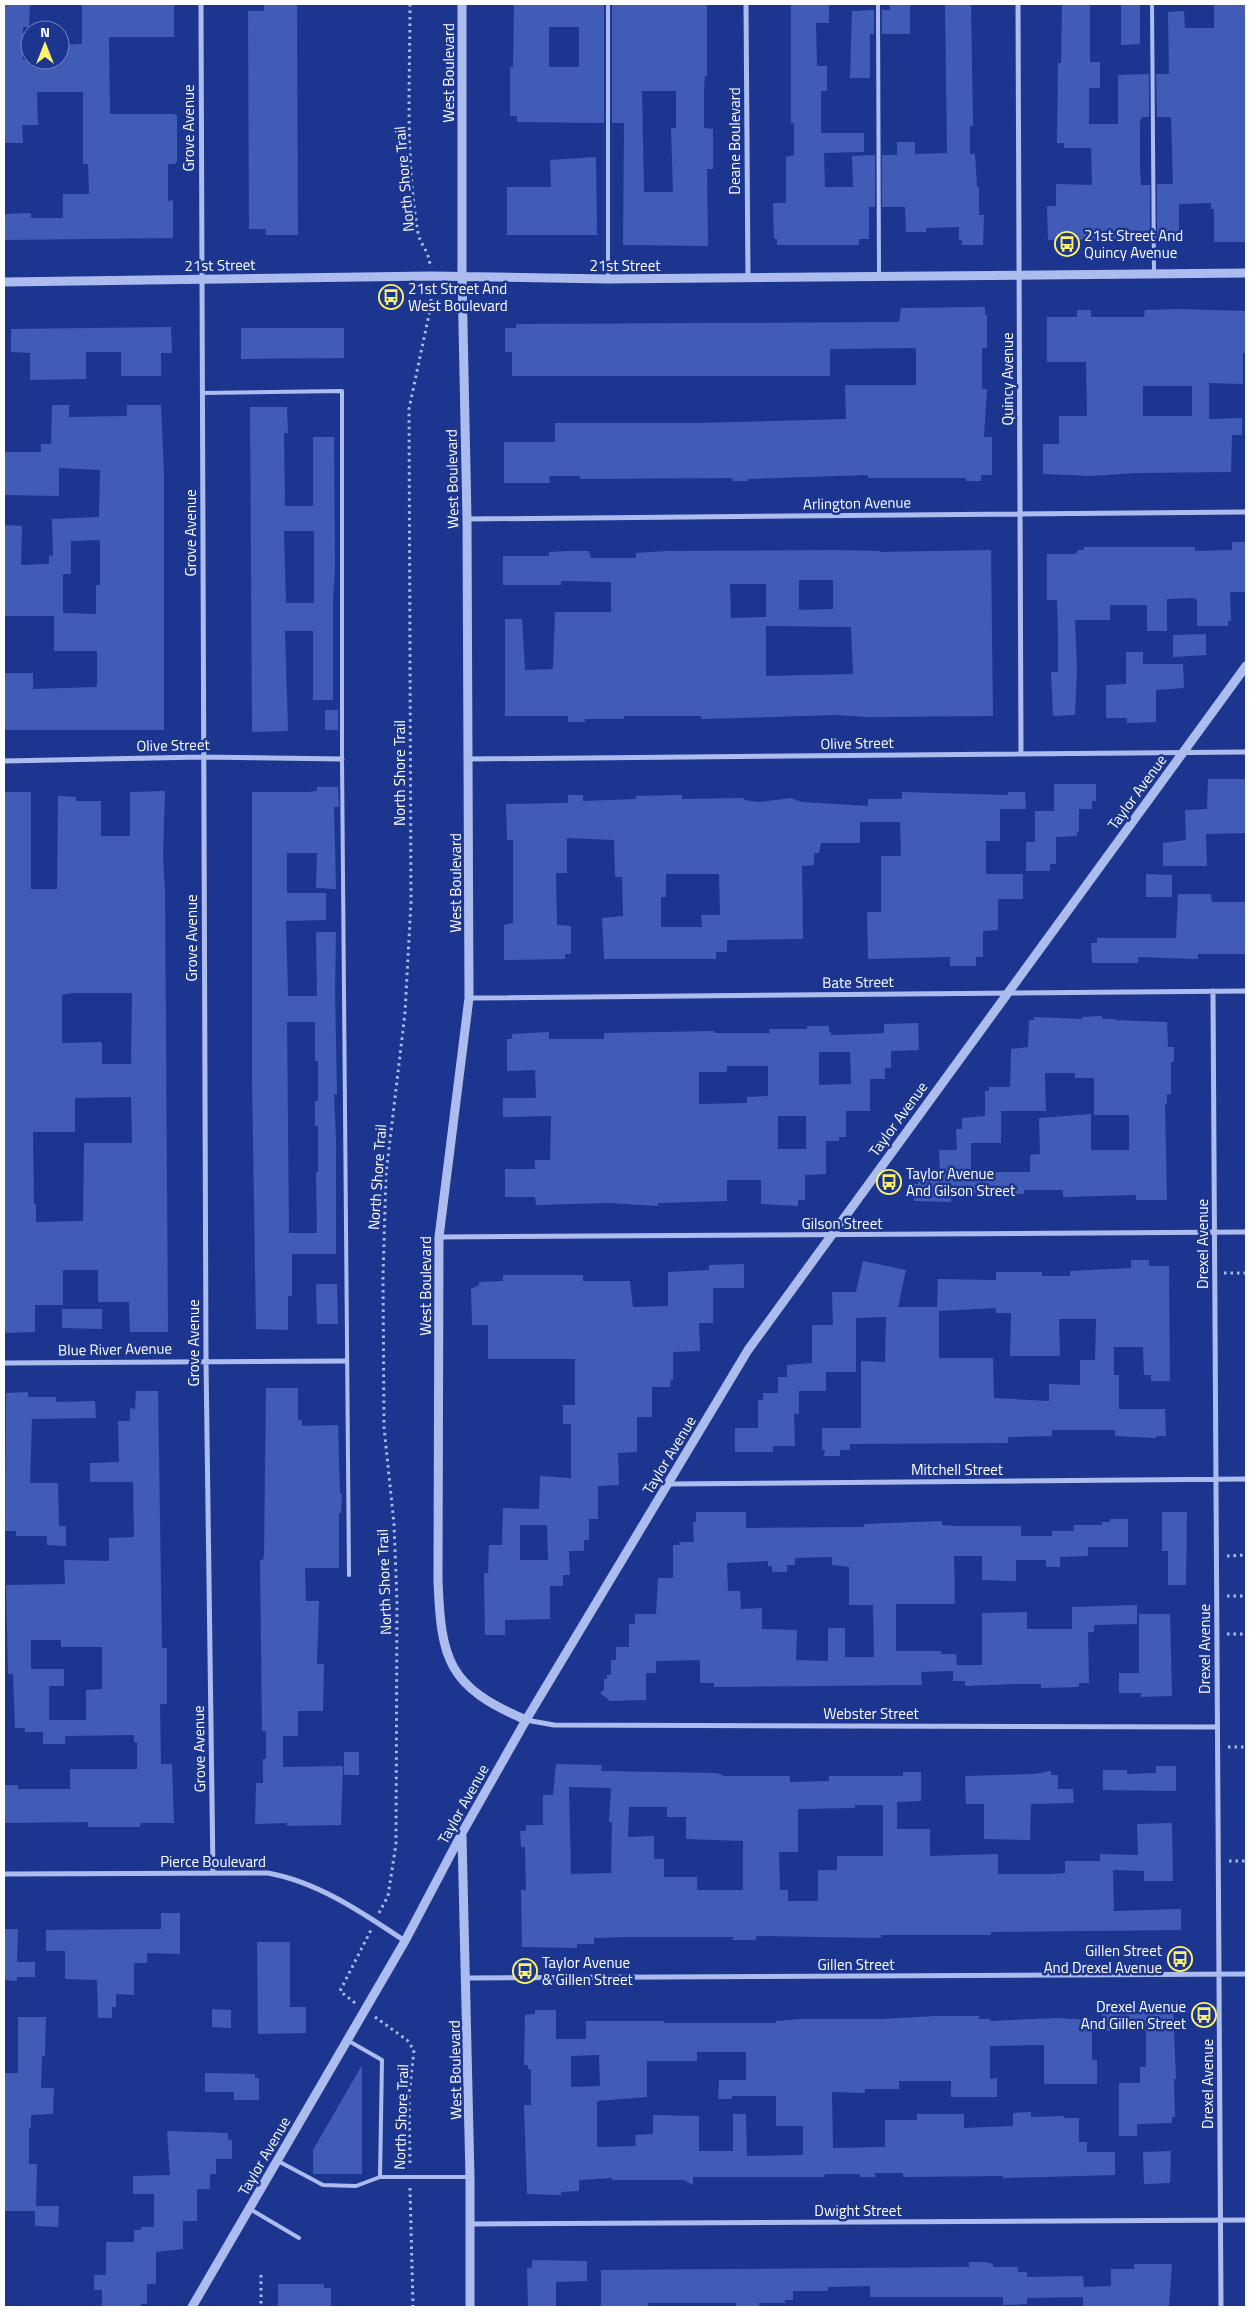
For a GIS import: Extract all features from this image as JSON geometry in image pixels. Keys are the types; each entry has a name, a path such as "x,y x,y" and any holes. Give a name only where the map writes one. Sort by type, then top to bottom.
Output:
{"street":[{"name":"Grove Avenue","path":"201,4 202,757 206,1361 213,1873"},
{"name":"West Boulevard","path":"462,4 462,277 467,520 469,998 438,1237 438,1580 441,1632 447,1657 464,1681 489,1701 526,1720"},
{"name":"Deane Boulevard","path":"746,4 748,278"},
{"name":"Quincy Avenue","path":"1018,4 1021,754"},
{"name":"21st Street","path":"4,282 431,276 608,279 1246,273"},
{"name":"Arlington Avenue","path":"467,520 1246,512"},
{"name":"Taylor Avenue","path":"192,2307 405,1941 462,1833 526,1720 748,1350 1246,666"},
{"name":"Olive Street","path":"468,759 1246,752"},
{"name":"Olive Street","path":"4,761 202,757 342,760"},
{"name":"Drexel Avenue","path":"1213,991 1221,2307"},
{"name":"Bate Street","path":"469,998 1246,991"},
{"name":"Gilson Street","path":"438,1237 1246,1232"},
{"name":"Blue River Avenue","path":"4,1363 346,1361"},
{"name":"Mitchell Street","path":"668,1484 1246,1479"},
{"name":"Webster Street","path":"526,1720 564,1725 1217,1727"},
{"name":"West Boulevard","path":"462,1833 471,2224 470,2307"},
{"name":"Pierce Boulevard","path":"4,1874 268,1873 287,1876 305,1883 375,1921 405,1941"},
{"name":"Gillen Street","path":"466,1978 1246,1974"},
{"name":"Dwight Street","path":"471,2224 1246,2220"}],"lane":[{"path":"608,4 608,279"},
{"path":"878,4 879,276"},
{"path":"1152,4 1154,274"},
{"path":"202,393 342,391 342,760 349,1575"},
{"path":"346,2040 382,2060 380,2176"},
{"path":"278,2161 323,2185 356,2186 380,2176 470,2176"},
{"path":"250,2209 299,2238"}],"path":[{"name":"North Shore Trail","path":"410,4 411,158 419,236 428,252 431,276 431,305 410,409 411,902 405,1013 386,1174 383,1276 384,1427 394,1524 398,1602 396,1844 388,1896 340,1991 408,2040 414,2050 409,2095 413,2307"},
{"path":"1214,1273 1246,1273"},
{"path":"1216,1556 1246,1555"},
{"path":"1216,1596 1246,1596"},
{"path":"1216,1634 1246,1634"},
{"path":"1217,1747 1246,1747"},
{"path":"1218,1861 1246,1861"},
{"path":"261,2275 262,2307"}],"building":[{"path":"4,4 30,4 29,20 20,20 20,70 70,70 70,45 82,44 82,4 174,4 174,37 109,37 110,114 175,114 177,116 177,161 175,164 168,164 168,201 173,200 173,238 4,240 4,214 31,213 31,218 63,218 63,194 89,194 88,164 83,164 83,92 37,92 38,125 22,125 23,143 4,143"},
{"path":"297,4 298,235 266,235 266,229 249,229 248,11 264,11 264,5"},
{"path":"514,4 604,4 604,123 517,122 517,116 510,116 510,67 513,67","holes":["549,27 579,27 579,67 549,67"]},
{"path":"612,4 707,4 707,76 705,76 704,91 704,128 713,129 713,169 707,169 708,246 623,245 624,123 612,123","holes":["642,91 676,91 676,128 671,128 673,192 644,192"]},
{"path":"791,4 829,4 829,23 816,23 817,66 827,66 827,91 821,91 821,133 864,133 864,152 824,153 825,187 853,187 852,156 875,155 875,207 869,207 869,239 859,239 859,245 777,245 777,239 774,239 773,203 786,203 786,157 794,155 794,123 791,123"},
{"path":"890,4 910,4 910,34 882,34 882,10 890,10"},
{"path":"945,4 971,4 973,126 970,126 970,154 975,154 977,187 979,187 979,215 984,215 983,245 962,245 962,240 959,240 959,227 926,228 926,232 906,232 905,207 882,207 882,155 897,155 897,142 915,142 915,154 947,153"},
{"path":"1062,4 1090,4 1090,62 1100,62 1100,88 1089,88 1089,124 1118,124 1118,75 1149,74 1149,117 1142,117 1140,122 1140,169 1141,185 1150,185 1150,236 1132,239 1048,240 1047,206 1056,206 1056,184 1092,185 1091,148 1064,148 1064,143 1057,143 1058,63 1061,63"},
{"path":"1121,4 1140,4 1140,44 1121,45"},
{"path":"1214,4 1246,4 1246,242 1214,242 1214,209 1211,209 1211,203 1179,204 1179,236 1157,236 1157,184 1173,184 1171,117 1157,117 1156,74 1169,74 1168,12 1184,11 1185,28 1214,28"},
{"path":"874,10 874,34 870,34 870,78 850,78 852,11"},
{"path":"596,157 597,235 507,235 507,187 551,187 550,160"},
{"path":"985,307 985,315 987,315 987,348 982,348 982,389 987,389 984,437 992,437 992,475 981,475 981,481 966,481 966,478 868,478 868,475 748,479 748,481 733,481 732,478 580,479 580,476 549,476 550,483 504,483 504,442 555,442 555,423 697,423 846,419 845,385 916,385 916,348 830,349 830,376 512,376 512,352 505,352 505,328 516,328 516,324 899,322 901,308"},
{"path":"1077,310 1091,310 1091,317 1144,317 1145,310 1246,311 1246,353 1243,353 1243,384 1209,383 1209,419 1242,418 1242,435 1232,435 1231,472 1137,473 1091,476 1043,474 1043,444 1059,444 1059,416 1087,416 1086,362 1047,362 1047,317 1077,317","holes":["1143,386 1192,386 1192,416 1143,416"]},
{"path":"171,327 172,353 161,353 161,376 121,376 121,352 86,352 86,379 30,380 30,353 11,352 11,329"},
{"path":"241,328 344,328 344,358 241,359"},
{"path":"52,405 69,405 69,417 127,416 127,405 161,405 164,474 164,730 4,730 4,673 33,673 33,689 96,687 97,685 97,651 54,651 54,616 4,616 4,525 22,526 21,565 49,564 49,555 53,556 52,519 99,517 100,470 59,468 59,496 4,495 4,452 41,452 41,444 51,444","holes":["100,540 100,585 96,585 96,614 63,613 63,574 71,574 71,541"]},
{"path":"250,407 287,407 288,433 284,433 285,506 313,506 313,437 334,437 333,700 313,700 313,631 285,631 288,731 252,732","holes":["284,531 314,531 314,603 286,603"]},
{"path":"1232,542 1246,542 1246,592 1230,592 1231,621 1228,621 1228,626 1197,626 1197,600 1194,598 1167,599 1167,631 1147,631 1147,605 1110,605 1110,620 1075,620 1077,669 1075,715 1053,716 1051,672 1058,672 1057,600 1047,600 1047,554 1076,554 1078,550 1084,550 1084,547 1195,547 1195,551 1232,550"},
{"path":"833,550 880,552 991,550 993,716 867,717 836,715 701,719 701,716 624,716 624,719 585,719 585,722 568,722 568,716 505,716 505,619 522,619 525,670 553,669 555,612 611,612 611,582 561,581 561,585 503,585 503,556 549,556 549,552 589,551 591,558 636,558 636,553 667,551","holes":["799,580 833,580 833,609 799,610","730,584 766,584 766,617 731,618","766,626 851,627 853,674 766,676"]},
{"path":"1206,634 1206,655 1173,657 1173,635"},
{"path":"1126,652 1143,652 1143,664 1183,664 1184,688 1156,690 1156,722 1127,723 1127,718 1106,718 1106,685 1126,684"},
{"path":"325,710 338,710 338,730 325,730"},
{"path":"1208,779 1246,779 1246,833 1206,834 1207,866 1163,866 1163,843 1186,840 1185,810 1207,809"},
{"path":"1054,784 1096,784 1096,801 1092,801 1092,809 1079,809 1079,832 1077,832 1077,836 1056,837 1056,864 1050,864 1050,871 1026,871 1026,842 1035,842 1035,811 1054,811"},
{"path":"317,787 338,787 339,807 334,807 336,889 316,888 317,853 287,853 287,893 326,893 326,920 286,921 288,996 317,996 316,932 336,932 337,1094 334,1094 336,1254 292,1254 292,1296 288,1296 288,1330 256,1329 252,1079 252,792 317,791","holes":["287,1022 315,1022 315,1061 318,1061 318,1101 315,1101 315,1126 318,1126 318,1172 316,1172 317,1233 289,1233"]},
{"path":"165,791 163,856 165,891 168,1332 130,1332 129,1302 98,1302 98,1270 63,1270 63,1305 35,1305 35,1332 4,1333 4,792 31,792 31,889 57,889 58,796 76,797 76,801 101,801 101,836 130,836 130,792","holes":["73,993 132,993 131,1064 102,1064 102,1042 62,1043 62,995","131,1097 132,1143 84,1143 83,1221 36,1222 33,1132 75,1132 75,1098"]},
{"path":"902,792 1008,795 1008,792 1025,792 1026,809 1000,809 1000,841 986,841 986,874 1023,874 1023,899 998,899 998,930 983,931 983,957 976,957 976,966 950,966 950,957 868,959 867,912 881,912 881,856 901,856 900,822 860,822 860,843 821,843 819,853 814,853 814,865 802,866 803,939 727,940 727,952 716,952 716,959 604,959 602,918 623,916 622,877 615,877 614,840 567,838 567,873 556,873 557,925 571,926 571,954 565,954 565,959 504,960 504,925 513,923 513,840 507,840 506,804 568,803 568,795 583,795 583,801 636,799 636,796 682,795 682,799 744,798 744,800 759,802 791,798 802,802 868,806 868,799 902,798","holes":["666,874 719,874 720,915 701,915 702,927 661,927 661,897 666,897"]},
{"path":"1146,874 1172,875 1172,897 1146,897"},
{"path":"1178,894 1211,894 1212,902 1246,902 1246,954 1198,954 1198,959 1138,957 1138,963 1092,963 1091,943 1097,943 1097,938 1176,938"},
{"path":"1102,1016 1102,1019 1167,1022 1168,1047 1174,1047 1174,1062 1171,1062 1171,1094 1167,1094 1167,1104 1165,1104 1167,1200 1136,1200 1136,1195 1063,1197 1063,1190 1024,1190 1024,1194 951,1194 951,1202 914,1201 914,1184 918,1184 920,1174 940,1174 939,1150 957,1150 956,1129 962,1129 962,1118 985,1116 985,1091 989,1091 989,1087 1010,1087 1011,1049 1028,1047 1029,1020 1034,1020 1034,1017 1082,1019 1082,1017","holes":["1045,1073 1075,1073 1075,1078 1094,1078 1094,1115 1129,1115 1129,1150 1091,1150 1091,1114 1039,1118 1040,1154 1030,1155 1030,1172 971,1172 971,1143 1001,1143 1001,1111 1046,1111"]},
{"path":"918,1023 919,1050 891,1051 891,1068 885,1068 885,1079 870,1079 870,1111 846,1111 846,1137 839,1137 839,1141 826,1141 826,1174 805,1175 805,1200 798,1200 798,1206 761,1204 761,1180 727,1180 727,1201 658,1203 658,1206 609,1203 536,1205 535,1197 505,1197 505,1169 535,1169 535,1160 550,1160 551,1116 503,1117 503,1098 536,1098 535,1070 507,1071 507,1039 512,1039 512,1034 549,1032 549,1039 604,1039 604,1033 714,1031 715,1033 770,1033 769,1029 807,1029 807,1026 829,1026 831,1035 884,1033 884,1024","holes":["819,1052 850,1052 851,1084 819,1085","727,1066 768,1066 768,1096 747,1097 747,1103 699,1104 699,1072 727,1072","778,1116 806,1116 806,1149 778,1149"]},
{"path":"1131,1260 1149,1260 1149,1266 1169,1266 1170,1381 1151,1381 1151,1375 1144,1375 1143,1347 1114,1347 1114,1375 1119,1375 1119,1409 1165,1409 1166,1436 1156,1436 1156,1438 1115,1436 1115,1430 1052,1430 1052,1436 1008,1437 1008,1443 850,1444 850,1450 840,1450 840,1456 824,1456 825,1450 822,1450 822,1428 861,1428 861,1361 885,1362 886,1317 856,1318 856,1372 826,1372 826,1391 799,1391 799,1414 794,1414 795,1446 773,1446 773,1452 735,1452 735,1428 758,1428 758,1400 763,1400 763,1393 778,1393 778,1377 787,1377 787,1365 812,1363 812,1325 833,1325 832,1292 856,1292 863,1261 906,1270 898,1307 937,1307 938,1279 996,1280 996,1272 1042,1272 1042,1276 1070,1276 1070,1271 1131,1268","holes":["996,1308 996,1313 1011,1313 1010,1356 1060,1356 1059,1319 1096,1319 1095,1360 1080,1360 1080,1385 1049,1384 1049,1401 994,1398 993,1358 939,1358 939,1311"]},
{"path":"744,1264 744,1288 713,1288 713,1323 699,1323 700,1351 673,1352 673,1380 670,1381 670,1387 652,1387 652,1417 637,1417 637,1452 618,1453 619,1485 598,1486 598,1519 589,1519 589,1540 584,1540 584,1551 569,1551 570,1575 563,1575 563,1586 550,1586 550,1619 505,1620 505,1635 485,1635 484,1573 488,1573 489,1545 502,1545 503,1508 539,1509 540,1476 571,1478 571,1424 563,1424 563,1405 575,1405 575,1359 488,1359 488,1325 472,1325 471,1289 479,1285 479,1282 503,1281 503,1275 583,1275 583,1281 630,1281 633,1307 668,1306 668,1272 709,1270 709,1265","holes":["520,1525 547,1525 548,1560 520,1560"]},
{"path":"316,1284 337,1284 338,1324 317,1324"},
{"path":"62,1309 102,1309 102,1329 62,1328"},
{"path":"266,1388 298,1388 298,1420 302,1420 302,1426 338,1425 340,1494 342,1494 341,1513 339,1513 339,1568 305,1568 306,1601 319,1601 317,1664 324,1664 323,1711 298,1711 298,1736 283,1736 283,1767 343,1766 341,1825 287,1826 287,1823 255,1824 256,1783 263,1783 263,1759 266,1759 266,1731 262,1731 260,1560 263,1560 264,1554"},
{"path":"136,1391 158,1391 162,1648 167,1648 167,1704 160,1704 161,1764 172,1764 174,1823 141,1823 140,1827 88,1827 88,1822 4,1823 4,1785 18,1785 18,1789 70,1789 70,1769 137,1769 137,1742 134,1742 134,1735 65,1736 65,1744 43,1744 43,1732 25,1732 25,1728 15,1728 13,1674 8,1674 6,1585 65,1584 64,1560 109,1561 109,1538 134,1537 133,1482 90,1482 90,1463 119,1462 118,1421 130,1421 130,1408 135,1409","holes":["31,1640 61,1640 61,1647 102,1647 102,1689 86,1690 86,1720 49,1720 49,1686 64,1686 64,1669 31,1669"]},
{"path":"28,1392 28,1397 56,1397 56,1402 95,1401 96,1418 32,1419 30,1483 58,1483 59,1526 66,1526 66,1546 47,1545 47,1536 16,1536 16,1531 5,1531 6,1393"},
{"path":"696,1512 746,1512 746,1528 864,1527 864,1524 942,1521 942,1525 954,1526 1021,1526 1021,1536 1052,1536 1052,1531 1074,1531 1074,1525 1102,1525 1102,1522 1110,1522 1110,1519 1128,1519 1128,1547 1088,1547 1088,1556 1060,1557 1060,1567 1046,1567 1046,1560 1016,1560 1016,1581 982,1580 982,1556 954,1556 955,1604 896,1604 896,1651 941,1651 941,1654 956,1654 957,1665 982,1665 982,1613 1027,1612 1027,1629 1072,1629 1072,1607 1137,1605 1137,1624 1094,1625 1094,1632 1088,1632 1089,1683 1079,1683 1079,1687 1041,1688 1041,1684 965,1686 965,1681 953,1681 953,1671 921,1672 922,1685 714,1687 714,1683 700,1683 700,1660 656,1661 656,1673 646,1673 646,1700 610,1701 600,1693 604,1690 604,1679 607,1679 607,1675 611,1675 611,1660 616,1660 616,1647 629,1647 629,1624 635,1624 635,1614 656,1614 658,1578 673,1578 673,1545 680,1545 679,1542 694,1542 693,1522 696,1522","holes":["832,1557 832,1565 849,1567 849,1605 873,1605 874,1657 845,1657 845,1628 828,1628 828,1661 796,1660 797,1630 762,1629 762,1608 741,1609 740,1591 728,1591 727,1563 768,1561 768,1566 772,1566 772,1572 787,1572 787,1565 795,1565 795,1558"]},
{"path":"1162,1512 1187,1512 1186,1585 1168,1585 1168,1551 1162,1551"},
{"path":"1139,1614 1170,1614 1172,1696 1141,1697 1141,1693 1119,1693 1119,1673 1139,1673"},
{"path":"344,1752 359,1752 359,1775 344,1775"},
{"path":"556,1764 602,1765 601,1771 717,1773 724,1776 790,1776 790,1782 829,1781 829,1776 903,1776 903,1772 921,1772 921,1801 897,1802 897,1829 930,1829 930,1856 998,1854 998,1874 1065,1873 1065,1861 1100,1861 1100,1854 1138,1855 1137,1824 1172,1823 1173,1881 1144,1881 1144,1871 1113,1870 1114,1911 1181,1909 1181,1930 991,1932 991,1935 881,1935 881,1938 756,1936 756,1940 733,1940 733,1937 626,1937 594,1938 594,1944 577,1944 577,1948 522,1947 521,1890 526,1890 525,1847 521,1847 520,1831 526,1831 526,1825 543,1825 543,1795 553,1795","holes":["569,1787 611,1788 609,1822 612,1822 611,1873 571,1874","855,1805 883,1805 883,1856 837,1856 837,1870 818,1870 818,1901 788,1901 788,1890 780,1890 779,1852 798,1852 798,1809 855,1808","629,1807 667,1807 667,1817 686,1817 686,1839 743,1841 743,1890 697,1890 697,1877 664,1877 664,1859 654,1859 654,1836 628,1837"]},
{"path":"1156,1766 1176,1766 1176,1791 1103,1790 1103,1770 1127,1770 1127,1774 1156,1773"},
{"path":"1051,1771 1051,1775 1058,1775 1058,1789 1073,1789 1074,1803 1031,1804 1030,1840 984,1839 984,1804 966,1804 965,1776 1034,1774"},
{"path":"161,1913 180,1913 180,1954 147,1953 147,1963 134,1963 134,1995 116,1994 116,2007 112,2007 112,2018 98,2018 97,1980 65,1979 65,1951 46,1951 46,1930 161,1929"},
{"path":"4,1929 18,1929 17,1962 35,1962 35,1977 17,1977 17,1981 4,1980"},
{"path":"257,1942 290,1942 290,2007 306,2007 306,2033 258,2034"},
{"path":"212,2009 231,2010 231,2028 212,2027"},
{"path":"1143,2009 1173,2009 1176,2079 1174,2079 1175,2117 1172,2117 1172,2123 1137,2124 1137,2136 1119,2136 1119,2083 1140,2083 1140,2067 1146,2067 1146,2031 1102,2031 1102,2011 1143,2011"},
{"path":"535,2010 556,2010 556,2039 586,2039 586,2021 776,2023 776,2021 801,2019 882,2019 935,2016 979,2016 979,2019 990,2019 990,2021 1057,2018 1092,2020 1092,2060 1097,2060 1097,2084 1044,2084 1044,2045 990,2046 990,2079 997,2078 997,2097 951,2097 951,2081 899,2081 899,2089 865,2089 865,2093 832,2092 833,2148 885,2147 885,2120 917,2120 917,2114 964,2114 964,2128 1013,2126 1013,2113 1031,2112 1031,2117 1064,2116 1064,2118 1079,2118 1079,2142 1087,2142 1087,2152 1115,2152 1115,2175 1003,2178 1003,2176 903,2177 903,2173 875,2173 875,2177 860,2177 860,2174 825,2174 824,2177 693,2177 693,2185 684,2180 612,2180 612,2178 579,2180 579,2191 561,2192 561,2195 527,2194 524,2105 531,2105 531,2069 528,2069 528,2065 524,2065 525,2015 535,2014","holes":["697,2052 746,2052 746,2080 719,2080 718,2099 732,2099 732,2096 776,2096 776,2126 803,2126 803,2155 747,2156 746,2114 733,2114 733,2151 699,2151 699,2116 653,2115 653,2134 635,2135 636,2146 597,2147 597,2101 647,2097 647,2061 697,2061","599,2055 600,2086 571,2087 571,2056"]},
{"path":"18,2017 46,2017 45,2056 42,2056 41,2088 54,2088 53,2114 31,2115 29,2164 37,2164 36,2206 59,2206 58,2227 35,2226 35,2211 4,2211 4,2073 18,2073"},
{"path":"362,2065 362,2174 313,2174 313,2150"},
{"path":"205,2073 255,2074 255,2078 259,2078 259,2100 234,2100 234,2092 205,2092"},
{"path":"167,2131 228,2133 228,2140 232,2140 232,2159 216,2159 216,2174 210,2174 210,2189 197,2189 197,2221 183,2221 183,2249 156,2252 156,2284 147,2284 147,2304 141,2304 141,2307 102,2307 102,2290 94,2290 94,2275 106,2275 106,2242 134,2242 134,2230 141,2230 141,2227 154,2227 154,2194 133,2194 133,2176 170,2175"},
{"path":"1171,2151 1170,2183 1144,2184 1143,2152"},
{"path":"532,2260 587,2261 587,2281 556,2282 556,2307 528,2307 527,2268 532,2268"},
{"path":"969,2262 986,2262 993,2264 993,2267 1018,2267 1018,2272 1027,2272 1027,2277 1083,2276 1084,2287 1111,2286 1111,2269 1134,2269 1134,2264 1172,2264 1169,2307 1083,2306 1083,2297 1027,2298 1027,2304 1003,2305 1003,2297 870,2297 870,2286 828,2287 828,2291 793,2291 793,2300 785,2300 785,2303 759,2303 759,2307 736,2307 736,2303 648,2303 648,2307 601,2307 601,2270 969,2267"},
{"path":"278,2284 324,2284 324,2288 331,2288 331,2307 278,2307"}],"place":[{"name":"21st Street And Quincy Avenue","path":"1067,244"},
{"name":"21st Street And West Boulevard","path":"391,297"},
{"name":"Taylor Avenue And Gilson Street","path":"889,1182"},
{"name":"Gillen Street And Drexel Avenue","path":"1180,1959"},
{"name":"Taylor Avenue & Gillen Street","path":"525,1971"},
{"name":"Drexel Avenue And Gillen Street","path":"1204,2015"}]}
